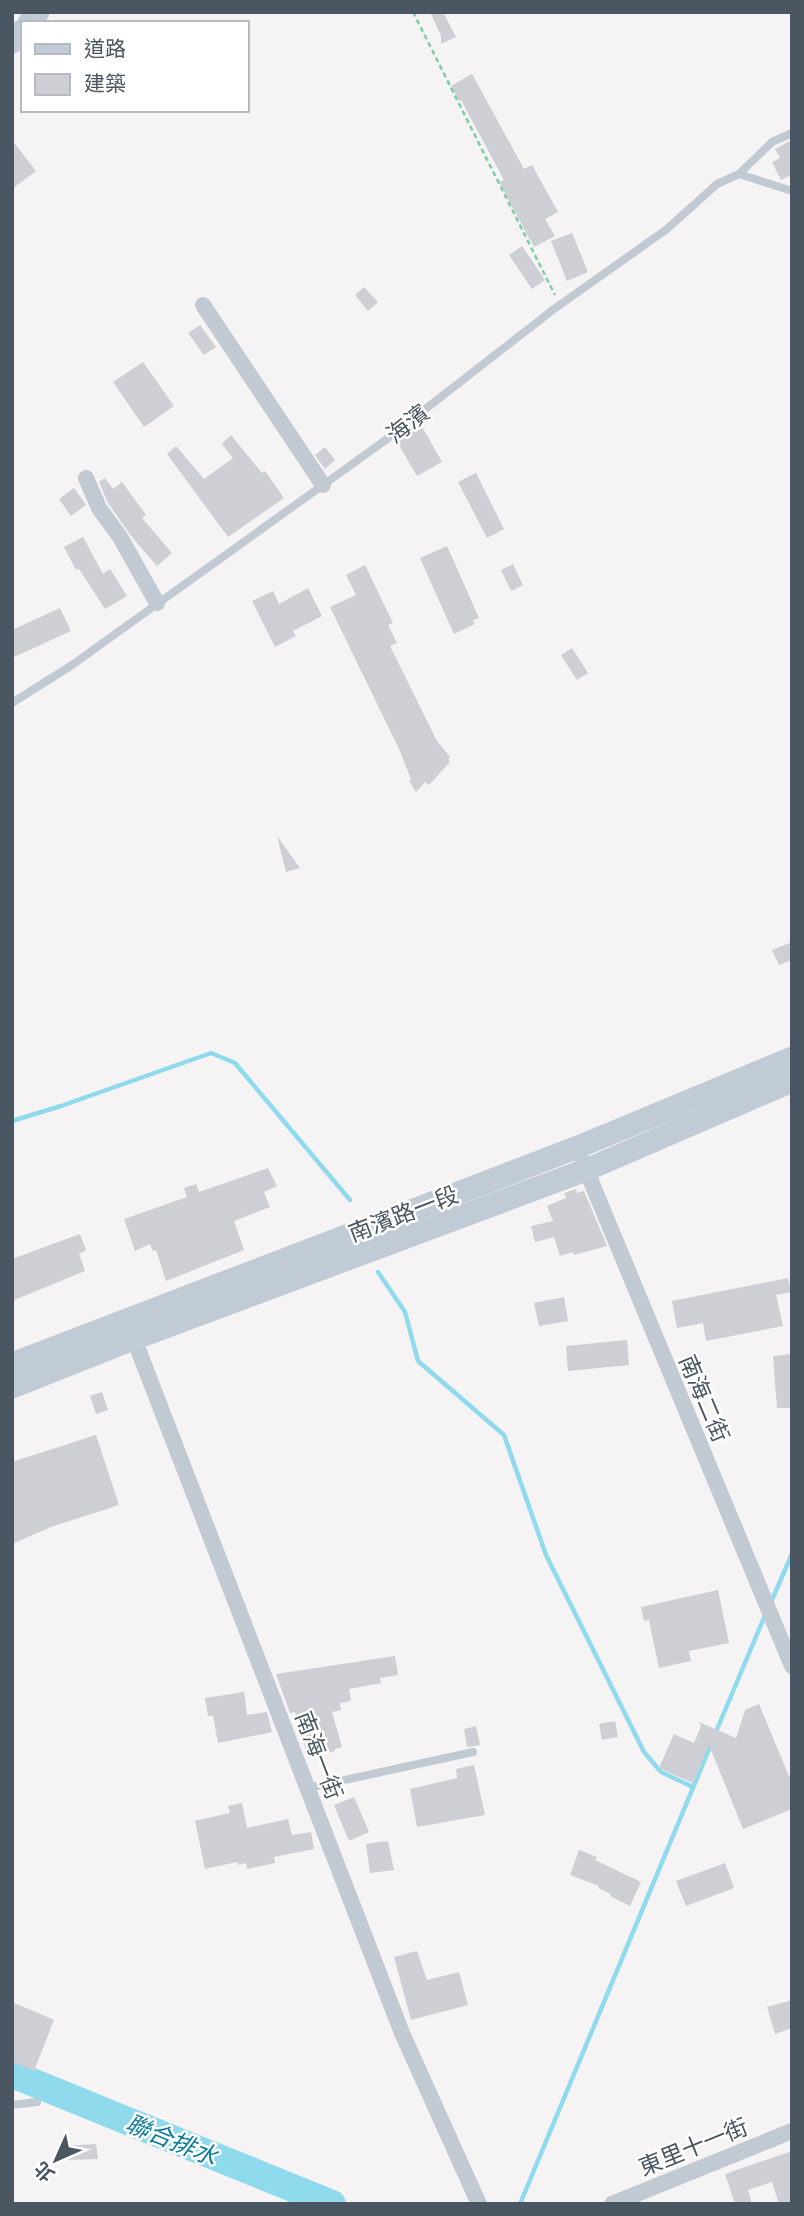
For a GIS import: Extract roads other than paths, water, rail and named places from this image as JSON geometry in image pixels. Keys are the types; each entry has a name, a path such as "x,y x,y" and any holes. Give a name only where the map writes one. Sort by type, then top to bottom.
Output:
{"main road":[{"name":"南濱路一段","path":"12,1387 130,1329 792,1058"},
{"name":"南濱路一段","path":"12,1364 130,1329 586,1170 792,1081"}],"street":[{"path":"203,306 323,485"},
{"path":"86,478 99,508 120,537 157,603"},
{"name":"南海二街","path":"578,1147 792,1666"},
{"name":"南海一街","path":"130,1329 402,2032 479,2204"},
{"name":"東里十一街","path":"612,2204 792,2130"}],"lane":[{"name":"海濱","path":"12,703 72,665 383,442 560,305 667,229 717,184 739,174 772,142 792,133"},
{"path":"739,174 792,191"},
{"path":"308,1787 473,1752"},
{"path":"12,2105 37,2102"}],"waterway":[{"path":"12,1121 211,1053 235,1063 350,1200"},
{"path":"378,1272 405,1312 418,1361 504,1435 546,1555 644,1752 661,1772 693,1787"},
{"path":"771,1602 792,1554"},
{"path":"715,1734 766,1613"},
{"path":"520,2204 712,1742"},
{"name":"聯合排水","path":"12,2074 332,2204"}]}
